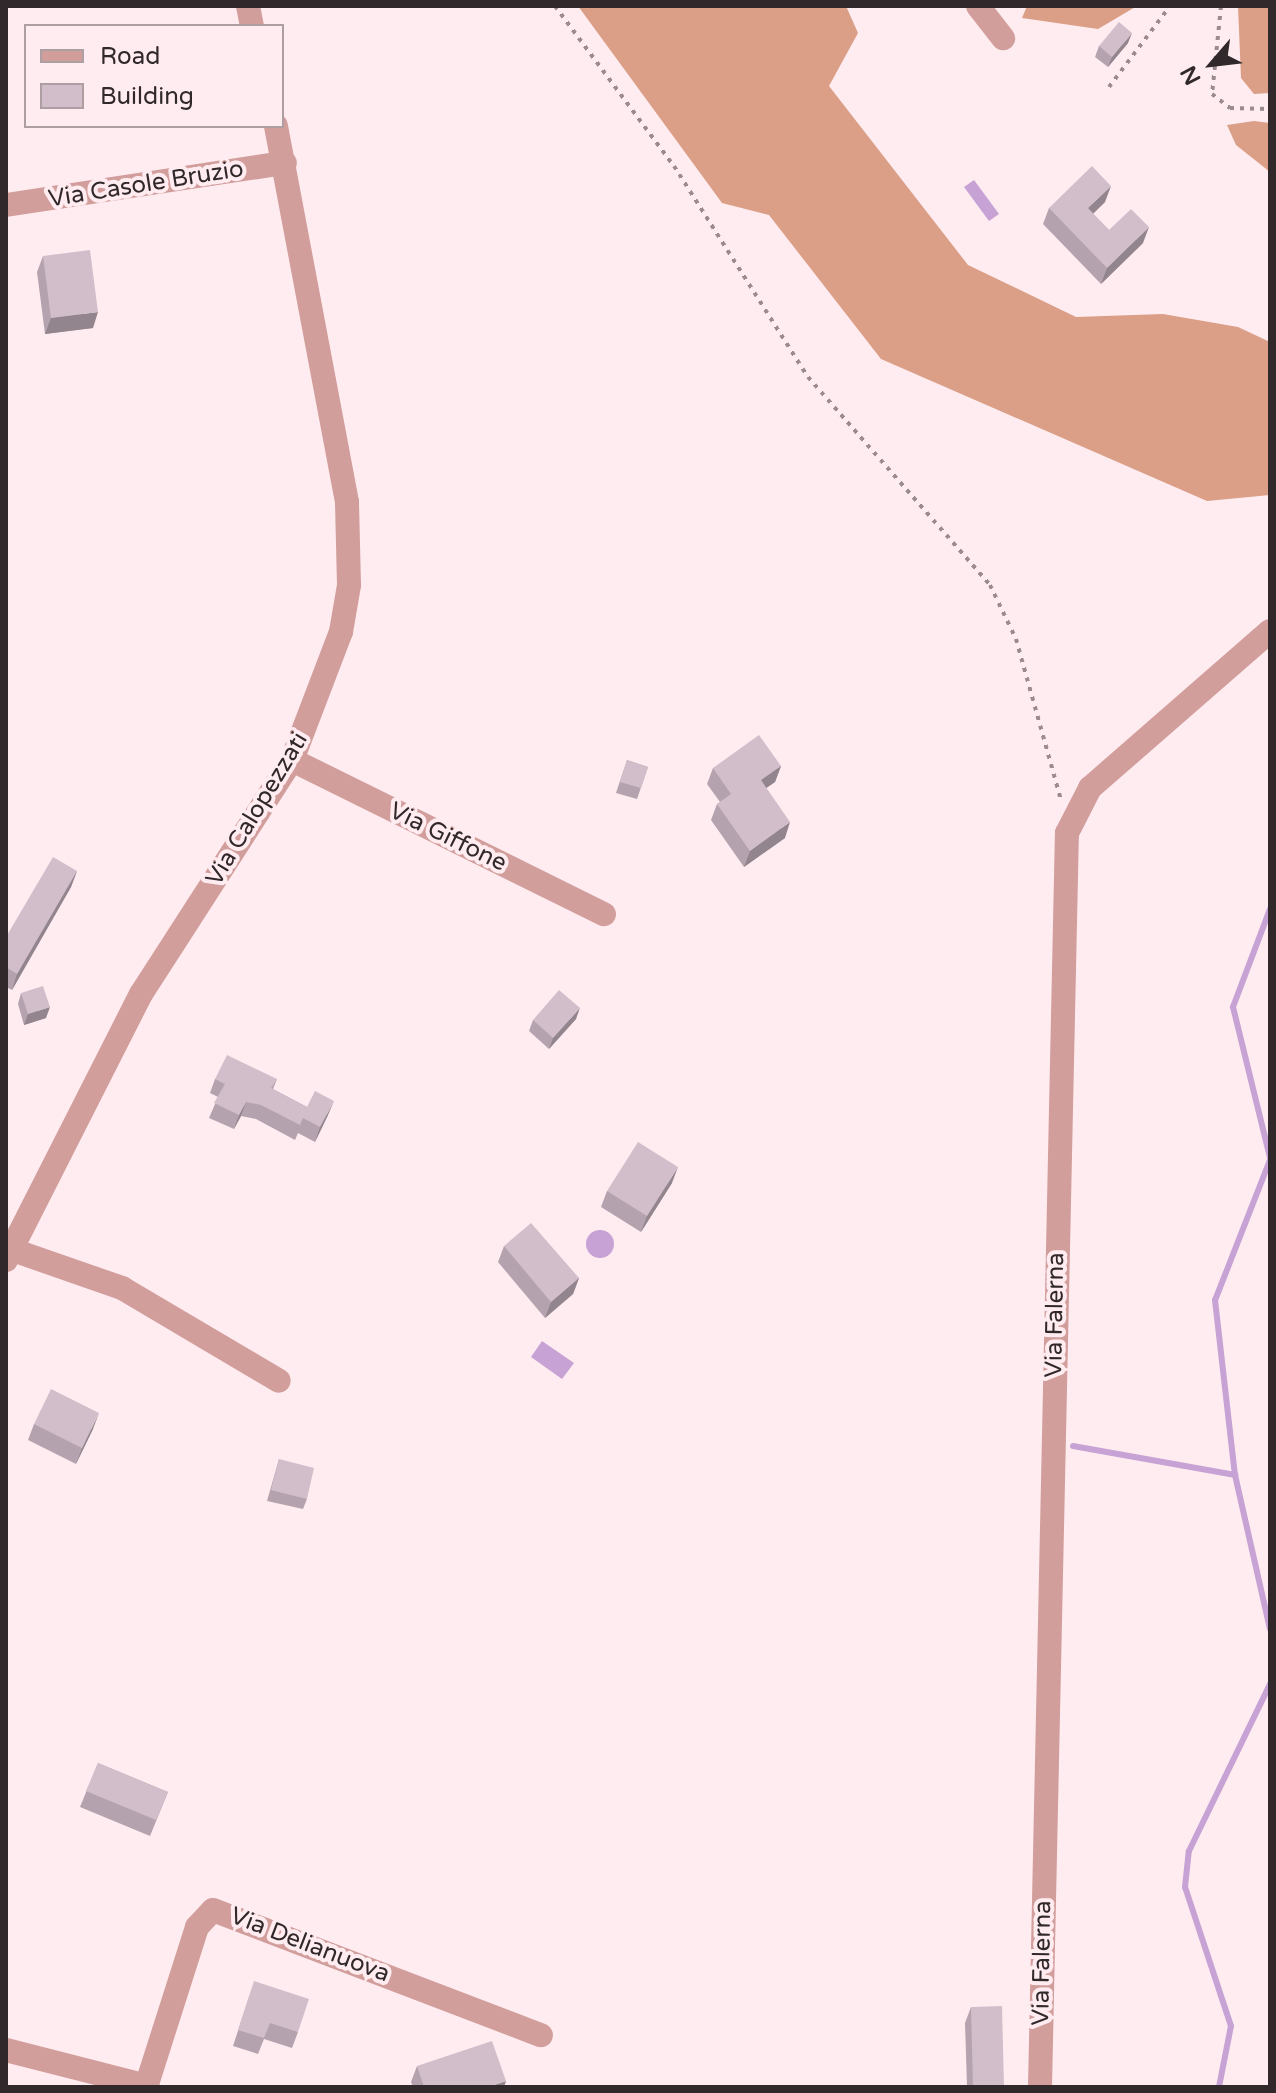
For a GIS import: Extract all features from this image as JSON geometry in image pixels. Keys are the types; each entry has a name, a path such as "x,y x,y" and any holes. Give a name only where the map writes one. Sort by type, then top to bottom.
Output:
{"street":[{"path":"978,6 1003,38"},
{"name":"Via Calopezzati","path":"8,1255 141,994 292,760 337,647 350,556 340,453 276,128"},
{"name":"Via Casole Bruzio","path":"6,205 285,163"},
{"path":"1070,821 1090,788 1270,631"},
{"name":"Via Giffone","path":"292,760 604,914"},
{"name":"Via Falerna","path":"1040,2087 1070,821"},
{"path":"8,1255 122,1288 279,1381"},
{"name":"Via Delianuova","path":"146,2086 197,1927 213,1910 541,2035"},
{"path":"6,2050 146,2086"}],"path":[{"path":"555,6 674,166 808,377 990,585 1016,639 1070,821"},
{"path":"1109,87 1170,6"},
{"path":"1221,6 1212,94 1230,108 1270,109"}],"shaded area":[{"path":"578,6 846,6 858,33 829,86 968,265 1076,317 1163,314 1238,327 1270,342 1270,495 1207,501 881,359 769,215 722,203"},
{"path":"1027,6 1137,6 1098,29 1022,18"},
{"path":"1238,6 1270,6 1270,93 1254,94 1241,78"},
{"path":"1254,121 1270,123 1270,172 1236,145 1227,125"},
{"path":"974,180 999,214 989,221 964,187"},
{"path":"600,1230 610,1234 614,1244 610,1254 600,1258 590,1254 586,1244 590,1234"},
{"path":"542,1341 574,1363 562,1379 531,1357"}],"building":[{"path":"1119,22 1132,33 1112,57 1099,46"},
{"path":"1092,166 1111,186 1088,208 1109,230 1131,209 1149,227 1107,268 1049,208"},
{"path":"90,250 98,312 51,318 43,256"},
{"path":"759,735 781,766 761,780 790,822 750,851 717,804 731,794 713,768"},
{"path":"627,760 648,767 641,788 620,782"},
{"path":"53,857 77,871 17,974 6,967 6,937"},
{"path":"43,986 50,1007 28,1014 21,993"},
{"path":"559,990 580,1008 553,1038 533,1020"},
{"path":"227,1055 277,1079 271,1088 307,1107 315,1091 334,1101 320,1127 303,1118 300,1125 261,1105 246,1102 239,1115 214,1103 225,1084 215,1079"},
{"path":"638,1142 678,1167 647,1216 607,1191"},
{"path":"531,1223 579,1278 551,1302 504,1246"},
{"path":"51,1389 99,1413 82,1448 34,1424"},
{"path":"279,1459 314,1468 307,1499 271,1490"},
{"path":"98,1763 168,1792 156,1820 86,1791"},
{"path":"254,1981 309,1999 298,2032 270,2023 264,2038 238,2030"},
{"path":"1002,2006 1004,2087 973,2087 971,2007"},
{"path":"492,2041 506,2081 488,2087 424,2087 417,2066"}],"waterway":[{"path":"1270,909 1233,1007 1270,1158"},
{"path":"1270,1160 1215,1300 1235,1475 1270,1629"},
{"path":"1073,1446 1235,1475"},
{"path":"1219,2087 1231,2026 1185,1887 1189,1851 1270,1684"}]}
